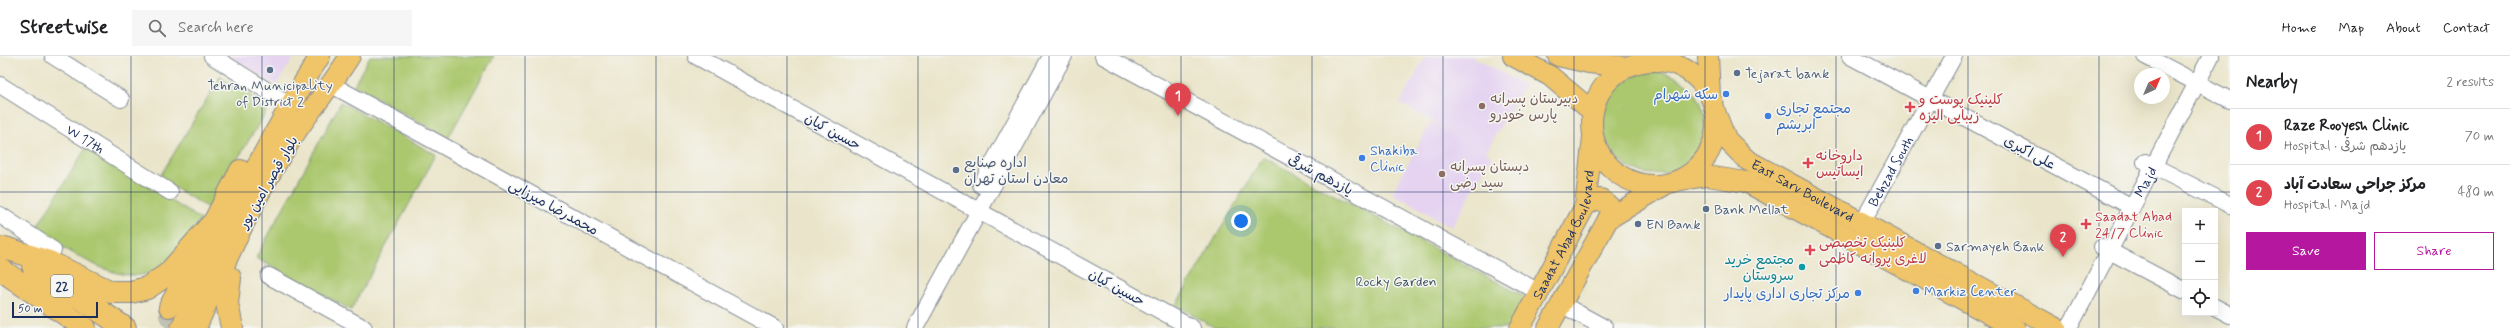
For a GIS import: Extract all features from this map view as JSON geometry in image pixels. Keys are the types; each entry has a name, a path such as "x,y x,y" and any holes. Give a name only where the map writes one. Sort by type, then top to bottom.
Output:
{"highway":[{"path":"2,246 50,262 111,292 132,292 147,288 168,274 210,226"},
{"name":"22","path":"2,246 125,328"},
{"name":"22","path":"0,269 85,328"},
{"path":"230,278 227,303 232,328"}],"main road":[{"name":"بلوار قیصر امین پور","path":"190,320 214,251 290,105 320,56"},
{"name":"بلوار قیصر امین پور","path":"190,320 253,205 293,137 332,85 350,56"},
{"path":"1513,56 1550,76 1592,112"},
{"path":"1558,56 1589,63 1642,61 1665,62 1684,68 1699,80 1713,105"},
{"path":"1608,219 1663,186 1682,180 1698,168 1710,153 1716,134 1708,56"},
{"path":"1642,61 1611,78 1599,94 1592,112 1594,136 1598,150 1609,167 1625,179 1644,185 1663,186"},
{"path":"190,320 210,226 246,160 267,129 290,105"},
{"name":"East Sarv Boulevard","path":"1713,105 1726,140 1747,160 2056,328"},
{"path":"190,320 230,278 294,152 312,112"},
{"name":"Saadat Abad Boulevard","path":"1520,328 1585,206 1594,136"},
{"name":"East Sarv Boulevard","path":"1682,180 1707,176 1746,182 2015,328"},
{"path":"1585,206 1596,199 1601,199 1611,208 1608,219"},
{"name":"Saadat Abad Boulevard","path":"1548,328 1608,219"}],"street":[{"path":"53,56 120,99"},
{"path":"212,56 290,105"},
{"name":"حسین کیان","path":"696,56 1192,328"},
{"path":"915,328 1051,56"},
{"path":"903,328 1064,56"},
{"name":"یازدهم شرقی","path":"1103,56 1539,292"},
{"name":"علی اکبری","path":"1850,56 2128,205"},
{"name":"Behzad South","path":"1862,223 1954,56"},
{"path":"2145,56 2230,100"},
{"name":"Majd","path":"2069,328 2106,249 2192,80 2199,56"},
{"name":"Majd","path":"2192,80 2211,56"},
{"name":"W 17th","path":"0,85 170,192"},
{"name":"محمدرضا میرزایی","path":"332,85 775,328"},
{"path":"2149,164 2230,205"},
{"path":"0,215 53,250"},
{"path":"2106,249 2182,289"},
{"name":"Majd","path":"2062,328 2106,249"},
{"path":"269,276 364,328"},
{"path":"1561,304 1605,328"},
{"path":"2218,309 2230,315"}],"shaded area":[{"name":"Tehran Municipality of District 2","path":"230,56 295,56 276,85"},
{"path":"1426,56 1471,56 1524,85 1486,152 1492,156 1452,227 1392,193 1431,122 1461,138 1400,103"}],"green space":[{"path":"370,56 494,56 448,138 354,85"},
{"path":"1654,72 1673,76 1690,87 1701,104 1705,123 1701,142 1690,159 1673,170 1654,174 1635,170 1618,159 1607,142 1603,123 1607,104 1618,87 1635,76"},
{"path":"220,77 269,107 208,208 159,178"},
{"path":"341,102 436,155 351,310 256,258"},
{"path":"86,148 202,220 174,255 161,267 154,271 140,275 125,275 93,264 35,230"},
{"name":"Rocky Garden","path":"1263,157 1525,297 1509,328 1215,328 1176,305"}],"tunnel":[{"path":"169,307 169,316 179,328"}],"place":[{"name":"Tehran Municipality of District 2","path":"270,70"},
{"name":"Tejarat bank","path":"1737,73"},
{"name":"سکه شهرام","path":"1726,94"},
{"name":"دبیرستان پسرانه پارس خودرو","path":"1482,106"},
{"name":"کلینیک پوست و زیبایی الیزه","path":"1910,107"},
{"name":"Raze Rooyesh Clinic","path":"1178,116"},
{"name":"مجتمع تجاری ابریشم","path":"1768,116"},
{"name":"Shakiba Clinic","path":"1362,158"},
{"name":"داروخانه ایساتیس","path":"1808,163"},
{"name":"اداره صنایع معادن استان تهران","path":"956,170"},
{"name":"دبستان پسرانه سید رضی","path":"1442,174"},
{"name":"Bank Mellat","path":"1706,209"},
{"name":"EN Bank","path":"1638,224"},
{"name":"Saadat Abad 24/7 Clinic","path":"2086,224"},
{"name":"Sarmayeh Bank","path":"1938,246"},
{"name":"کلینیک تخصصی لاغری پروانه کاظمی","path":"1810,250"},
{"name":"مرکز جراحی سعادت آباد","path":"2063,257"},
{"name":"مجتمع خرید سروستان","path":"1802,267"},
{"name":"Markiz Center","path":"1916,291"},
{"name":"مرکز تجاری اداری پایدار","path":"1858,293"}]}
